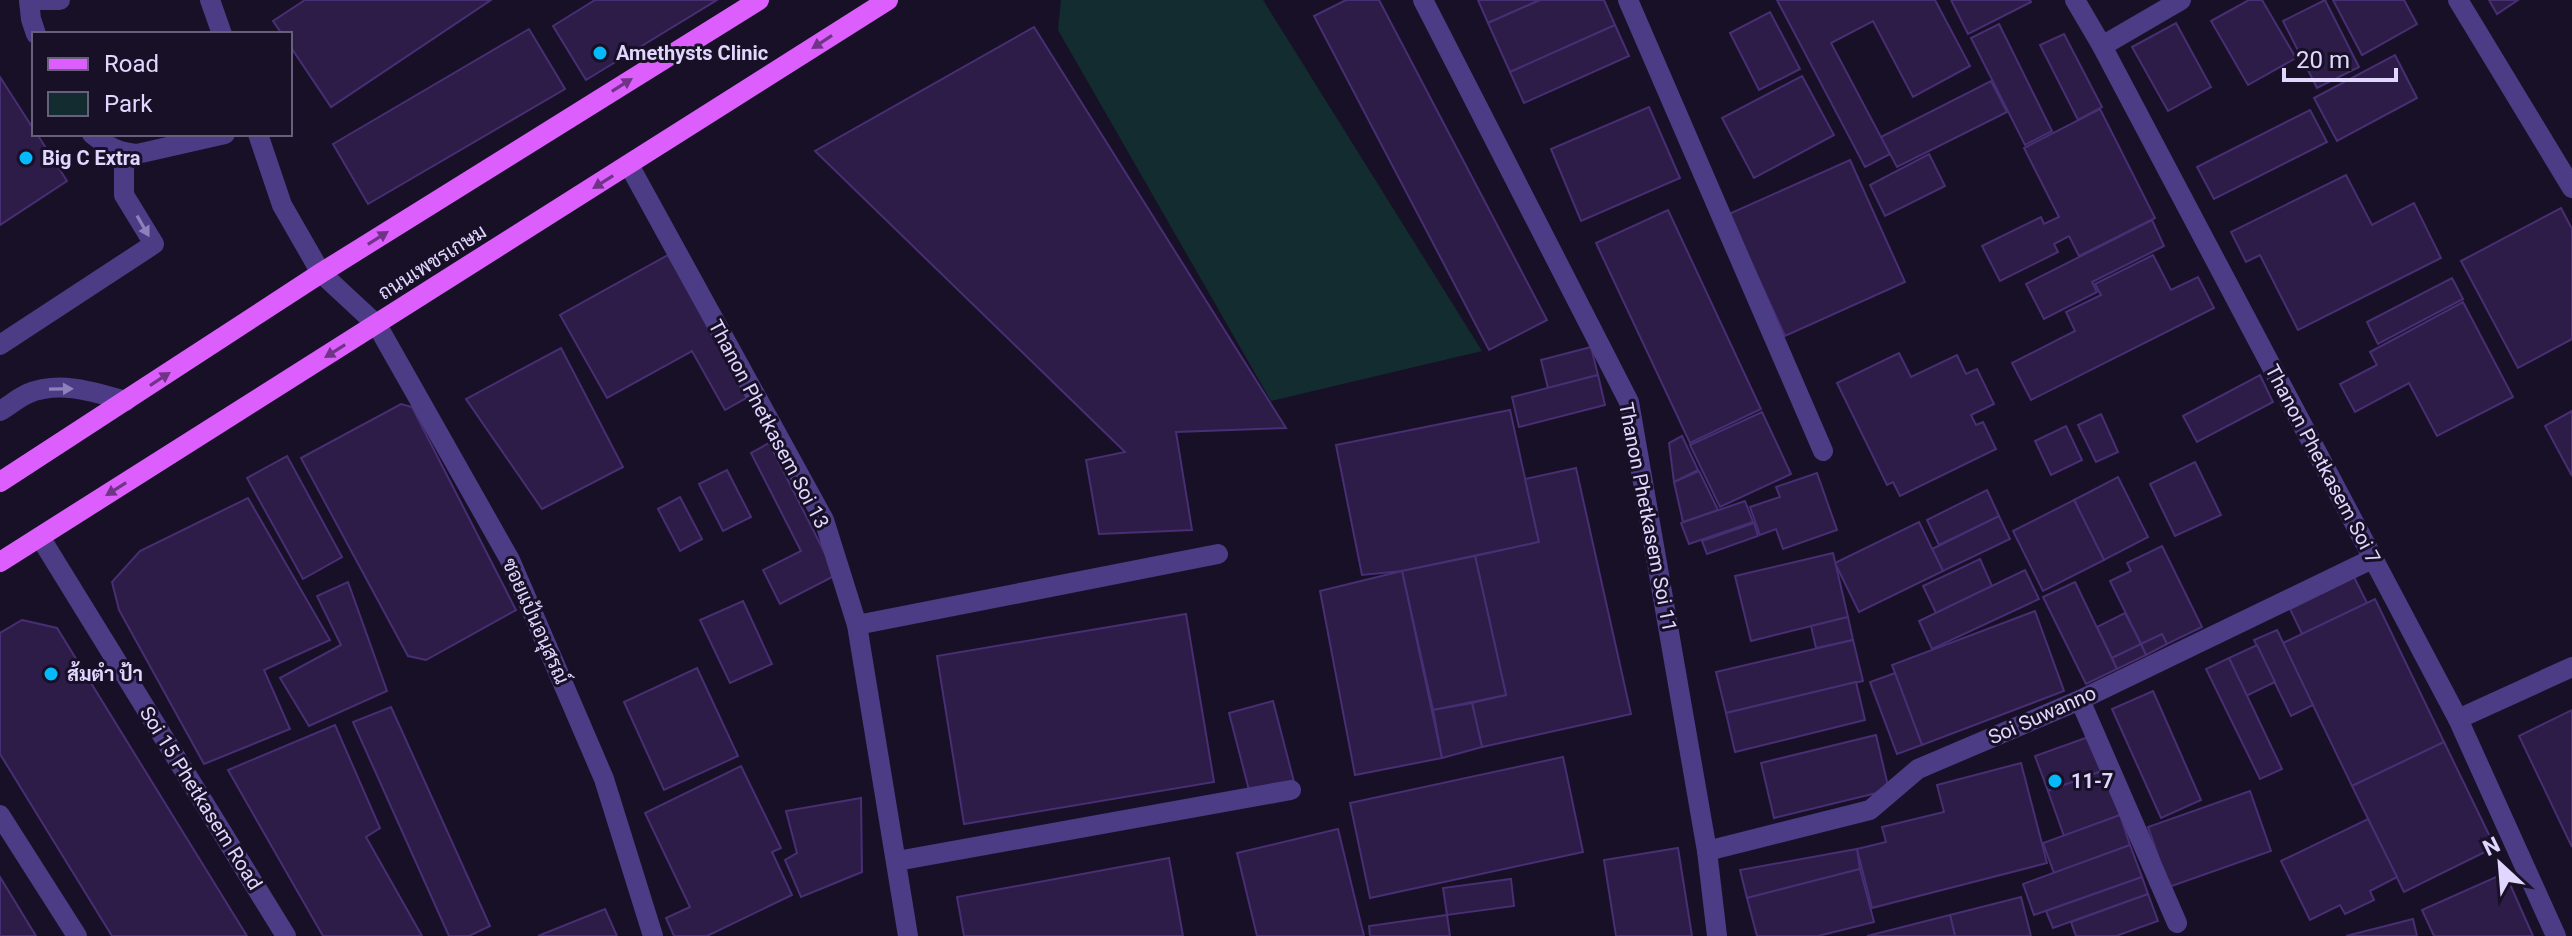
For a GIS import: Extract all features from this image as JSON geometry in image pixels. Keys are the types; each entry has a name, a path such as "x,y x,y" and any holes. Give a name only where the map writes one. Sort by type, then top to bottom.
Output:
{"main road":[{"path":"0,482 321,273 759,0"},
{"name":"ถนนเพชรเกษม","path":"0,562 888,0"}],"street":[{"path":"35,32 29,0 60,0"},
{"name":"Thanon Phetkasem Soi 11","path":"1423,0 1629,402 1707,851 1717,936"},
{"path":"1628,0 1823,451"},
{"name":"Thanon Phetkasem Soi 7","path":"2075,0 2458,719 2556,936"},
{"path":"2102,46 2181,0"},
{"path":"2458,0 2572,188"},
{"path":"213,1 221,32"},
{"path":"94,136 109,148 124,154 137,154 216,136"},
{"name":"ซอยแป้นอนุสรณ์","path":"259,136 282,205 321,273 377,325 510,560 604,779 653,936"},
{"path":"0,345 154,244 124,195 124,154"},
{"name":"Thanon Phetkasem Soi 13","path":"629,165 824,520 857,625 908,936"},
{"path":"0,411 28,394 58,387 91,391 126,401"},
{"name":"Soi 15 Phetkasem Road","path":"40,537 286,936"},
{"path":"857,625 1218,554"},
{"name":"Soi Suwanno","path":"1707,851 1870,810 1918,769 2080,700 2372,559"},
{"path":"2458,719 2572,667"},
{"path":"2080,700 2177,923"},
{"path":"897,861 1291,790"},
{"path":"0,815 77,936"}],"green space":[{"path":"1061,0 1263,0 1482,351 1271,401 1058,30"}],"building":[{"path":"305,0 491,0 331,107 292,49 292,32 281,32 273,21"},
{"name":"Amethysts Clinic","path":"595,0 717,0 586,80 553,26"},
{"path":"1346,0 1379,0 1547,320 1489,350 1314,16"},
{"path":"1478,0 1540,0 1488,23"},
{"path":"1540,0 1604,0 1615,25 1510,72 1488,23"},
{"path":"1777,0 1935,0 1970,66 1913,97 1873,21 1831,43 1890,154 1865,167"},
{"path":"1951,0 2030,0 2031,2 1968,34"},
{"path":"2249,0 2262,0 2296,58 2248,85 2211,21"},
{"path":"2325,0 2359,67 2317,88 2283,21"},
{"path":"2333,0 2404,0 2417,24 2362,55"},
{"path":"2489,0 2518,0 2497,14"},
{"path":"1770,12 1800,69 1759,90 1730,33"},
{"path":"2176,23 2211,87 2168,111 2132,47"},
{"path":"1999,24 2052,131 2025,145 1971,38"},
{"path":"1615,25 1629,56 1524,103 1510,72"},
{"path":"1034,27 1286,428 1176,432 1192,530 1099,534 1086,460 1125,452 815,151"},
{"path":"529,29 565,89 368,204 333,144"},
{"path":"2064,34 2102,107 2078,120 2040,45"},
{"path":"2395,55 2417,98 2337,141 2314,98"},
{"path":"1802,76 1834,135 1754,178 1722,118"},
{"name":"Big C Extra","path":"0,77 32,127 32,136 38,136 67,181 0,225"},
{"path":"1991,81 2007,112 1897,167 1881,137"},
{"path":"1649,107 1680,178 1581,221 1551,149"},
{"path":"2100,109 2155,218 2079,256 2069,236 2054,244 2058,252 2000,281 1982,246 2041,217 2044,224 2059,217 2024,148"},
{"path":"2310,110 2327,142 2214,199 2197,167"},
{"path":"1929,154 1945,186 1885,216 1870,185"},
{"path":"1850,160 1905,282 1785,336 1729,214"},
{"path":"2346,175 2372,225 2414,203 2441,258 2298,330 2260,255 2246,262 2231,232"},
{"path":"2561,208 2572,229 2572,339 2518,368 2461,261"},
{"path":"1668,210 1761,409 1690,443 1596,243"},
{"path":"2152,220 2164,246 2092,282 2097,292 2044,319 2026,284"},
{"path":"668,255 748,397 725,410 692,351 607,398 560,315"},
{"path":"2153,255 2171,290 2198,277 2214,308 2031,400 2012,363 2075,331 2066,312 2101,295 2095,284"},
{"path":"2452,278 2463,299 2378,344 2367,322"},
{"path":"2463,302 2513,397 2437,436 2409,383 2355,412 2340,384 2377,365 2370,352"},
{"path":"1591,347 1598,375 1548,388 1541,360"},
{"path":"561,348 623,467 542,509 466,399"},
{"path":"1899,353 1911,377 1957,355 1966,374 1977,369 1994,404 1971,415 1976,425 1983,422 1996,449 1900,496 1893,482 1887,485 1837,383"},
{"path":"1598,375 1605,405 1519,427 1512,397"},
{"path":"2260,375 2273,402 2197,442 2183,416"},
{"path":"401,404 412,407 516,610 426,660 408,656 301,458"},
{"path":"1510,410 1539,542 1402,571 1362,575 1336,445"},
{"path":"2572,411 2572,476 2545,426"},
{"path":"1762,412 1791,474 1720,507 1690,445"},
{"path":"2101,414 2118,452 2096,462 2078,425"},
{"path":"2066,426 2082,460 2051,475 2035,441"},
{"path":"1682,436 1698,470 1674,482 1669,443"},
{"path":"769,443 836,575 780,604 763,570 801,551 751,453"},
{"path":"287,456 342,557 303,579 247,478"},
{"path":"2195,462 2221,515 2175,536 2150,484"},
{"path":"1576,468 1631,714 1482,747 1472,703 1506,695 1475,556 1539,542 1525,479"},
{"path":"727,470 751,517 723,531 699,484"},
{"path":"1699,471 1718,510 1683,522 1674,482"},
{"path":"1817,473 1837,530 1783,549 1776,529 1760,535 1750,507 1780,497 1776,487"},
{"path":"2118,477 2148,537 2104,560 2074,500"},
{"path":"1987,490 1999,516 1939,545 1927,520"},
{"path":"680,497 702,539 680,551 658,509"},
{"path":"248,498 330,640 264,670 290,729 204,764 119,610 112,582 140,551"},
{"path":"2074,500 2104,560 2043,591 2013,531"},
{"path":"1745,501 1753,522 1689,544 1681,523"},
{"path":"1999,516 2010,539 1943,571 1932,549"},
{"path":"1919,522 1943,571 1859,612 1835,563"},
{"path":"1754,523 1758,536 1707,554 1702,541"},
{"path":"2162,546 2202,627 2167,644 2162,634 2141,644 2110,581 2131,571 2127,563"},
{"path":"1833,553 1848,617 1751,641 1735,576"},
{"path":"1475,556 1506,695 1433,710 1402,571"},
{"path":"1980,559 1992,586 1936,613 1923,586"},
{"path":"2025,570 2039,599 1932,649 1919,621"},
{"path":"1402,571 1442,758 1355,775 1320,591"},
{"path":"2354,577 2367,603 2302,634 2290,609"},
{"path":"348,582 387,691 309,726 280,678 341,645 317,596"},
{"path":"2075,582 2117,669 2086,684 2043,597"},
{"path":"2375,599 2444,742 2352,786 2283,643"},
{"path":"743,601 772,664 730,683 700,620"},
{"path":"2035,611 2064,691 1922,745 1892,665"},
{"path":"2125,613 2141,644 2112,658 2097,627"},
{"path":"1186,614 1214,782 964,824 937,656"},
{"path":"1848,617 1853,640 1816,648 1811,626"},
{"path":"22,620 57,628 247,936 112,936 0,754 0,633"},
{"path":"2277,630 2313,705 2291,716 2254,640"},
{"path":"2162,634 2167,644 2146,655 2141,644"},
{"path":"1853,640 1863,681 1726,713 1716,672"},
{"path":"2141,644 2146,655 2117,669 2112,658"},
{"path":"2257,645 2275,682 2246,696 2229,658"},
{"path":"2229,658 2282,769 2260,779 2206,669"},
{"path":"697,668 738,756 664,790 624,702"},
{"path":"1895,673 1922,745 1897,754 1870,682"},
{"path":"1856,682 1865,720 1735,752 1726,713"},
{"path":"2153,691 2201,800 2161,818 2112,709"},
{"path":"1273,701 1294,782 1250,794 1229,713"},
{"path":"1472,703 1482,747 1442,758 1433,710"},
{"path":"391,707 490,926 469,936 449,936 353,722"},
{"path":"2572,710 2572,847 2519,736"},
{"path":"335,725 380,828 366,837 422,936 323,936 228,770"},
{"path":"1876,735 1889,790 1774,818 1761,763"},
{"path":"2091,736 2104,770 2048,791 2035,756"},
{"path":"2444,742 2495,847 2404,892 2352,786"},
{"path":"1563,757 1583,852 1370,898 1350,803"},
{"path":"2021,763 2047,863 1872,908 1857,849 1886,842 1882,827 1944,812 1937,785"},
{"path":"741,766 781,848 772,852 792,895 707,936 674,936 666,918 690,907 645,813"},
{"path":"2104,770 2120,815 2064,836 2048,791"},
{"path":"2250,791 2271,851 2169,887 2148,827"},
{"path":"861,798 862,872 801,897 785,860 797,853 786,811"},
{"path":"2120,815 2130,845 2054,873 2043,843"},
{"path":"2368,819 2397,877 2370,891 2374,900 2345,914 2340,905 2310,920 2281,861"},
{"path":"1338,829 1364,936 1257,936 1237,853"},
{"path":"2130,845 2142,877 2034,915 2023,884"},
{"path":"1678,848 1692,936 1616,936 1604,860"},
{"path":"1857,849 1860,869 1747,898 1740,870"},
{"path":"1169,858 1183,936 964,936 957,897"},
{"path":"1860,869 1874,922 1818,936 1757,936 1747,898"},
{"path":"2505,873 2533,936 2434,936 2422,910"},
{"path":"0,877 36,936 0,936"},
{"path":"2142,877 2148,894 2053,928 2046,911"},
{"path":"1511,879 1514,906 1447,915 1443,888"},
{"path":"2148,894 2158,921 2116,936 2076,936 2071,922"},
{"path":"2021,897 2031,936 1955,936 1950,915"},
{"path":"605,909 617,936 538,936"},
{"path":"1447,915 1450,936 1370,936 1369,926"},
{"path":"1950,915 1955,936 1867,936"},
{"path":"2413,919 2417,936 2346,936"}],"place":[{"name":"Amethysts Clinic","path":"600,53"},
{"name":"Big C Extra","path":"26,158"},
{"name":"ส้มตำ ป้า","path":"51,674"},
{"name":"11-7","path":"2055,781"}]}
